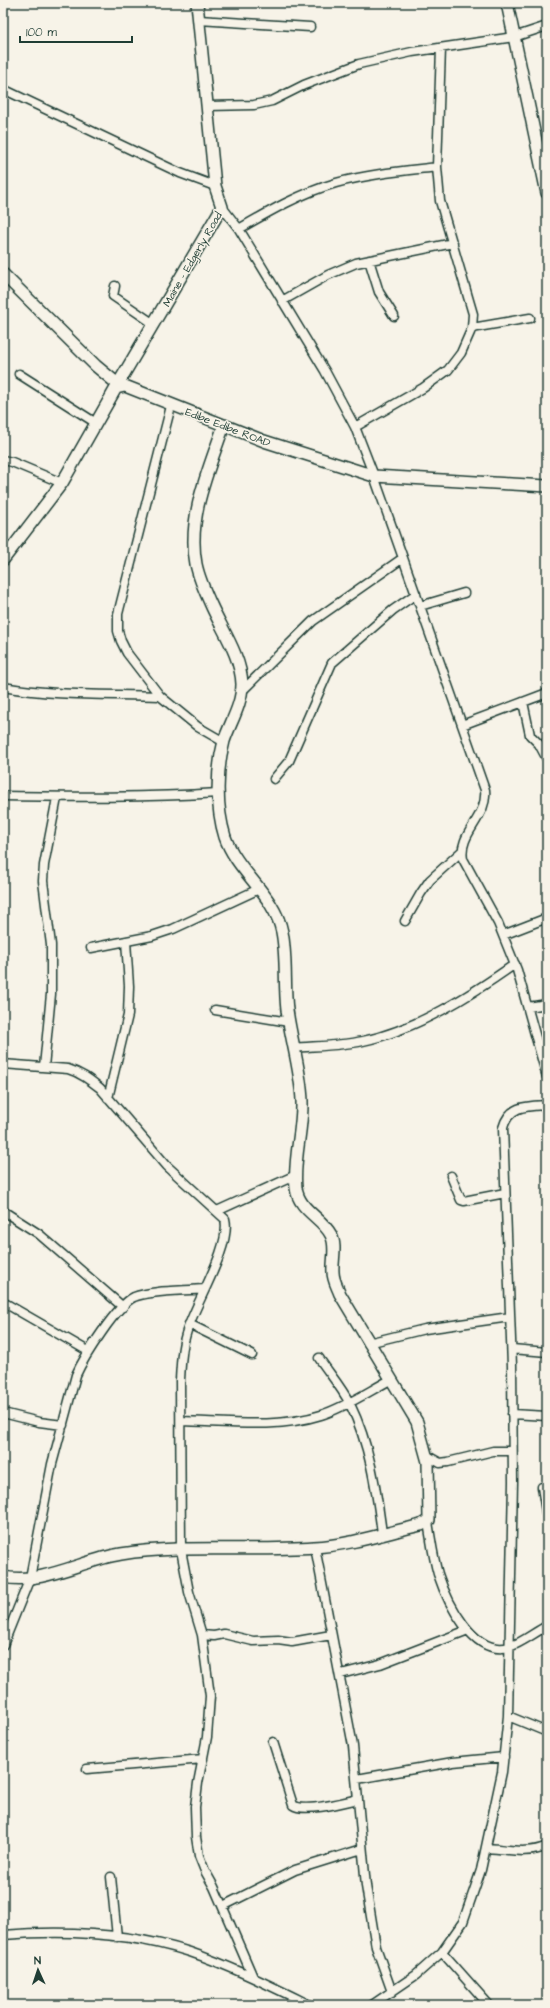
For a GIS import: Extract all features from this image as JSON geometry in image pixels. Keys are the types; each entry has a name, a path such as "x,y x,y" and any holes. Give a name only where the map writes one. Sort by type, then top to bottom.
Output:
{"street":[{"name":"Maine - Edgerly Road","path":"119,385 222,207 215,186 200,20 197,3"},
{"path":"507,3 542,148 547,193"},
{"path":"200,20 310,27"},
{"path":"208,106 260,104 272,101 329,74 359,64 441,48 514,37 547,26"},
{"path":"355,428 423,388 448,370 461,353 472,328 473,314 440,201 436,167 441,48"},
{"path":"3,89 180,173 215,186"},
{"path":"239,229 291,200 335,183 386,173 436,167"},
{"path":"222,207 239,229 325,371 355,428 374,476 479,770 486,800 481,814 465,840 462,851 463,859 503,935 515,964 547,1076"},
{"path":"282,300 328,274 369,260 453,243"},
{"path":"369,260 379,292 394,316"},
{"path":"3,274 96,366 119,385 62,482 3,560"},
{"path":"115,286 113,296 154,324"},
{"path":"472,328 530,318"},
{"path":"19,374 96,423"},
{"name":"Edibe Edibe ROAD","path":"119,385 125,386 171,406 264,441 374,476 547,486"},
{"path":"171,406 120,607 118,622 121,641 127,653 160,696 198,727 224,742"},
{"path":"224,425 202,488 194,531 194,548 200,580 238,665 242,683 241,692 224,742 218,793 226,838 241,866 259,889 277,917 282,931 285,950 285,984 289,1022 302,1098 296,1175 298,1197 304,1207 325,1226 332,1238 335,1282 368,1343 392,1379 417,1422 426,1455 429,1511 428,1522 438,1574 455,1611 473,1636 483,1644 497,1647 509,1647 547,1626"},
{"path":"3,460 12,462 62,482"},
{"path":"241,692 313,621 403,558"},
{"path":"420,606 464,593"},
{"path":"274,779 290,761 332,663 393,610 416,594"},
{"path":"3,687 20,690 68,693 160,696"},
{"path":"462,725 547,693"},
{"path":"523,702 530,735 539,744 547,759"},
{"path":"3,796 57,798 168,797 218,793"},
{"path":"44,1067 51,994 51,945 43,869 57,798"},
{"path":"405,921 430,880 462,851"},
{"path":"91,948 173,929 259,889"},
{"path":"503,935 547,918"},
{"path":"108,1098 128,1015 129,986 126,941"},
{"path":"293,1048 344,1044 387,1035 431,1015 479,989 515,964"},
{"path":"528,1007 547,1004"},
{"path":"215,1010 289,1022"},
{"path":"3,1064 44,1067 78,1072 88,1078 108,1098 167,1166 225,1219 226,1232 189,1324 182,1353 180,1380 181,1550 189,1592 202,1635 210,1696 207,1737 195,1807 196,1837 199,1856 223,1906 253,1977"},
{"path":"372,2005 416,1975 442,1952 464,1922 481,1870 504,1757 508,1716 512,1349 505,1193 504,1128 505,1121 510,1114 519,1108 547,1105"},
{"path":"217,1211 296,1175"},
{"path":"451,1176 461,1200 464,1202 505,1193"},
{"path":"3,1211 39,1234 123,1307"},
{"path":"3,1644 30,1578 52,1464 76,1375 88,1351 123,1307 135,1297 146,1294 204,1289"},
{"path":"3,1302 88,1351"},
{"path":"368,1343 425,1329 510,1317"},
{"path":"189,1324 252,1355"},
{"path":"512,1349 547,1352"},
{"path":"319,1358 349,1403 371,1462 382,1534"},
{"path":"181,1421 288,1421 322,1415 349,1403 392,1379"},
{"path":"3,1413 39,1422 63,1424"},
{"path":"512,1414 547,1416"},
{"path":"426,1455 440,1463 493,1450 512,1450"},
{"path":"542,1487 547,1518"},
{"path":"3,1577 30,1578 122,1554 181,1550 315,1547 382,1534 428,1522"},
{"path":"315,1547 331,1635 341,1674 353,1746 366,1886 376,1947 392,1992"},
{"path":"341,1674 380,1664 468,1630"},
{"path":"202,1635 214,1636 224,1634 253,1641 278,1640 292,1642 331,1635"},
{"path":"508,1716 547,1732"},
{"path":"273,1742 293,1805 297,1808 306,1808 358,1799"},
{"path":"357,1779 468,1760 504,1757"},
{"path":"87,1769 203,1759"},
{"path":"486,1848 524,1851 538,1850 547,1846"},
{"path":"223,1906 295,1870 362,1849"},
{"path":"111,1876 117,1937"},
{"path":"3,1935 58,1934 117,1937 149,1942 191,1952 253,1977 310,2005"},
{"path":"442,1952 489,2005"}]}
